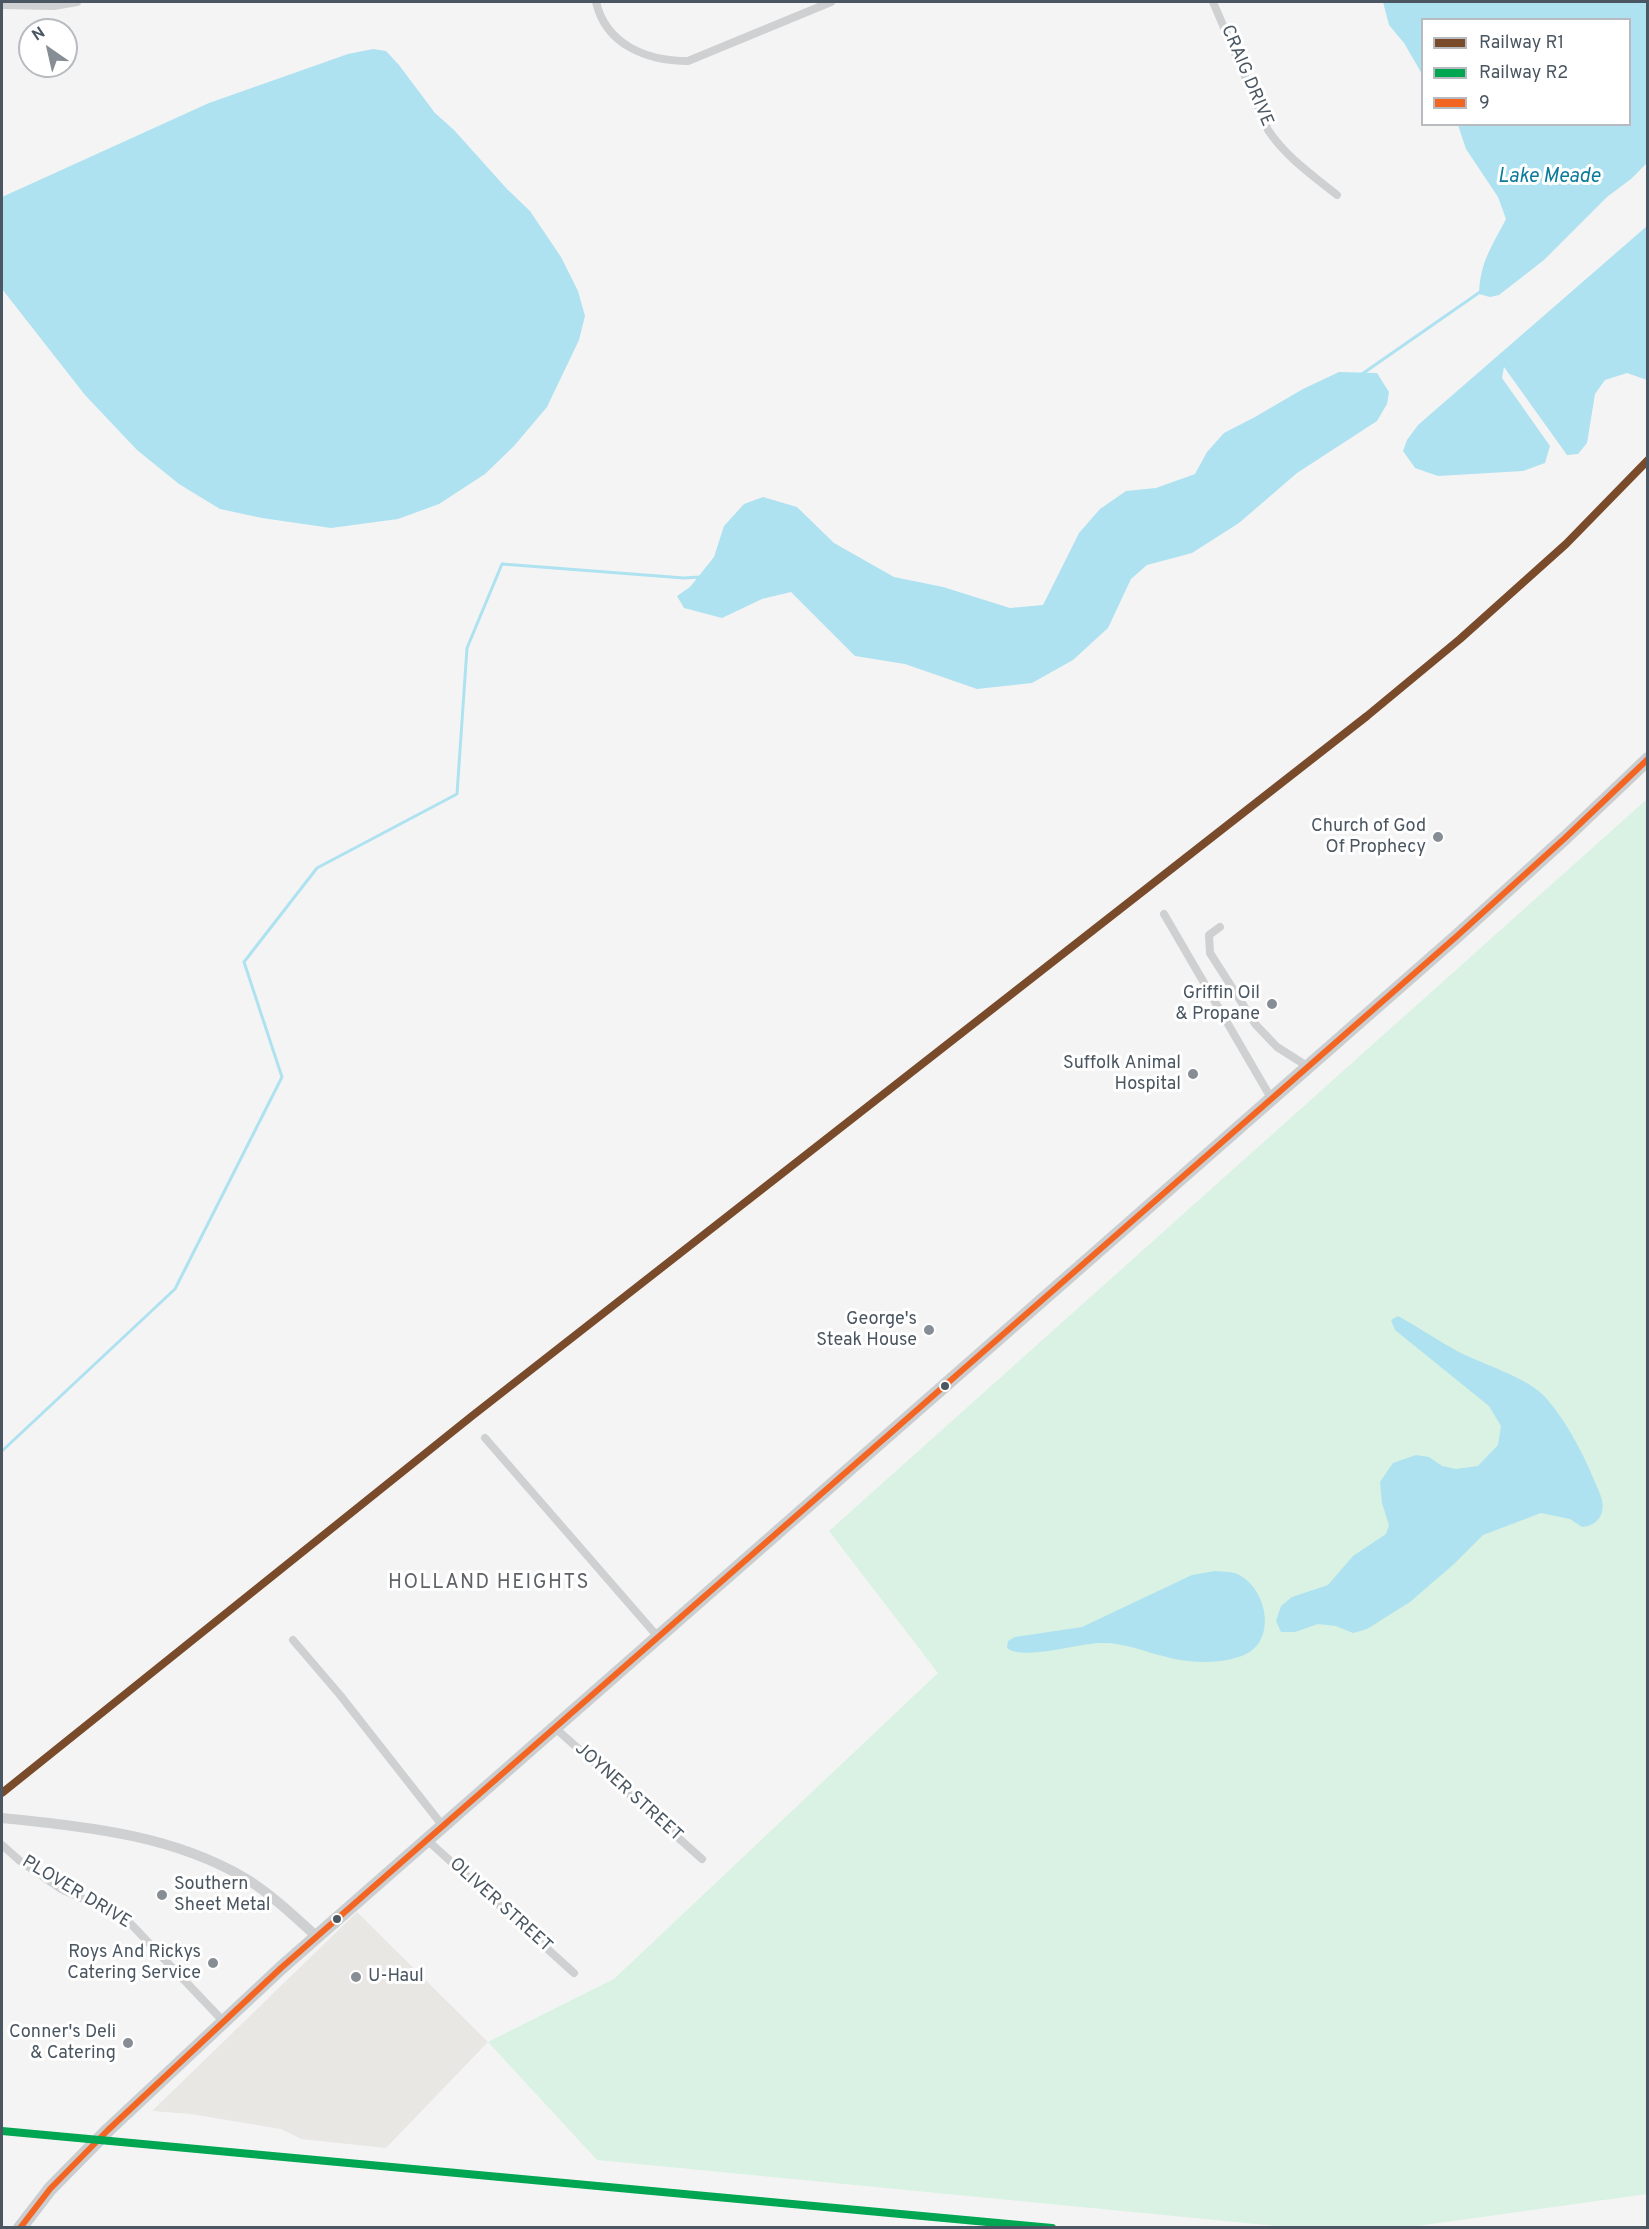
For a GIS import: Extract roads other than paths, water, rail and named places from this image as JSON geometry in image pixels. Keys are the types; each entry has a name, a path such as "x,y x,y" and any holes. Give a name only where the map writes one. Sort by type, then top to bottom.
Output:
{"main road":[{"path":"20,2228 50,2189 102,2136 316,1936 1526,874 1647,759"}],"street":[{"path":"2,5 44,7 77,2"},
{"path":"596,2 600,16 617,38 643,55 668,61 688,61 809,6 831,2"},
{"name":"CRAIG DRIVE","path":"1213,2 1268,130 1278,146 1337,195"},
{"path":"1164,914 1207,992 1271,1098"},
{"path":"1220,927 1209,935 1208,946 1236,996 1262,1034 1277,1047 1308,1066"},
{"path":"485,1438 658,1637"},
{"path":"293,1640 340,1695 442,1825"},
{"name":"JOYNER STREET","path":"554,1727 702,1859"},
{"path":"2,1818 129,1834 185,1850 245,1879 289,1911 316,1936"},
{"name":"OLIVER STREET","path":"426,1839 574,1973"},
{"name":"PLOVER DRIVE","path":"2,1845 28,1867 61,1889 122,1916 223,2021"}],"water":[{"name":"Lake Meade","path":"1383,2 1647,2 1647,163 1631,179 1607,197 1544,260 1499,295 1490,297 1479,294 1488,255 1506,219 1498,197 1466,149 1458,126 1631,126 1631,18 1421,18 1421,72 1404,43 1389,25"},
{"path":"373,49 386,51 435,113 454,130 530,211 561,257 578,291 585,316 579,340 547,407 514,446 485,474 439,504 398,519 331,528 220,509 179,484 137,450 85,395 2,289 2,197 209,103 348,54"},
{"path":"1647,226 1647,380 1627,373 1605,380 1595,394 1587,443 1578,454 1567,455 1504,367 1502,378 1550,446 1545,463 1523,471 1438,476 1415,468 1403,451 1407,440 1418,425"},
{"path":"1339,372 1377,373 1389,392 1387,404 1377,421 1297,473 1239,523 1192,553 1147,565 1131,579 1108,628 1073,660 1032,683 977,689 905,664 855,656 791,592 762,599 722,618 684,608 677,596 690,587 714,557 724,526 744,504 763,497 797,507 834,543 894,577 943,587 1010,608 1043,605 1079,533 1100,509 1126,491 1156,488 1195,474 1207,452 1224,433 1303,389"},
{"path":"1398,1316 1457,1351 1528,1384 1546,1398 1577,1444 1600,1494 1602,1511 1597,1520 1588,1526 1582,1527 1570,1519 1541,1513 1483,1535 1410,1602 1367,1629 1353,1633 1336,1626 1318,1624 1295,1632 1281,1632 1276,1621 1281,1606 1292,1597 1328,1585 1353,1556 1386,1534 1389,1525 1382,1503 1380,1482 1393,1463 1416,1455 1429,1457 1442,1466 1456,1469 1478,1466 1498,1445 1501,1426 1489,1406 1395,1330 1391,1320"},
{"path":"1215,1571 1235,1573 1247,1581 1256,1590 1261,1602 1265,1627 1255,1648 1244,1655 1204,1662 1172,1658 1109,1643 1026,1653 1015,1652 1007,1648 1008,1641 1015,1637 1082,1627 1192,1575"}],"waterway":[{"path":"1362,374 1480,292"},
{"path":"2,1451 175,1289 282,1077 244,962 317,868 457,794 467,648 502,564 684,578 700,577"}],"railway":[{"path":"2,1793 472,1416 1367,716 1460,639 1566,544 1648,460"}],"rail line":[{"name":"R1","path":"2,1793 472,1416 1367,716 1460,639 1566,544 1648,460"},
{"name":"R2","path":"2,2131 1052,2228"}],"place":[{"name":"Church of God Of Prophecy","path":"1438,837"},
{"name":"Griffin Oil & Propane","path":"1272,1004"},
{"name":"Suffolk Animal Hospital","path":"1193,1074"},
{"name":"George's Steak House","path":"929,1330"},
{"name":"Southern Sheet Metal","path":"162,1895"},
{"name":"Roys And Rickys Catering Service","path":"213,1963"},
{"name":"U-Haul","path":"356,1977"},
{"name":"Conner's Deli & Catering","path":"128,2043"}],"district":[{"name":"HOLLAND HEIGHTS","path":"489,1584"}]}
